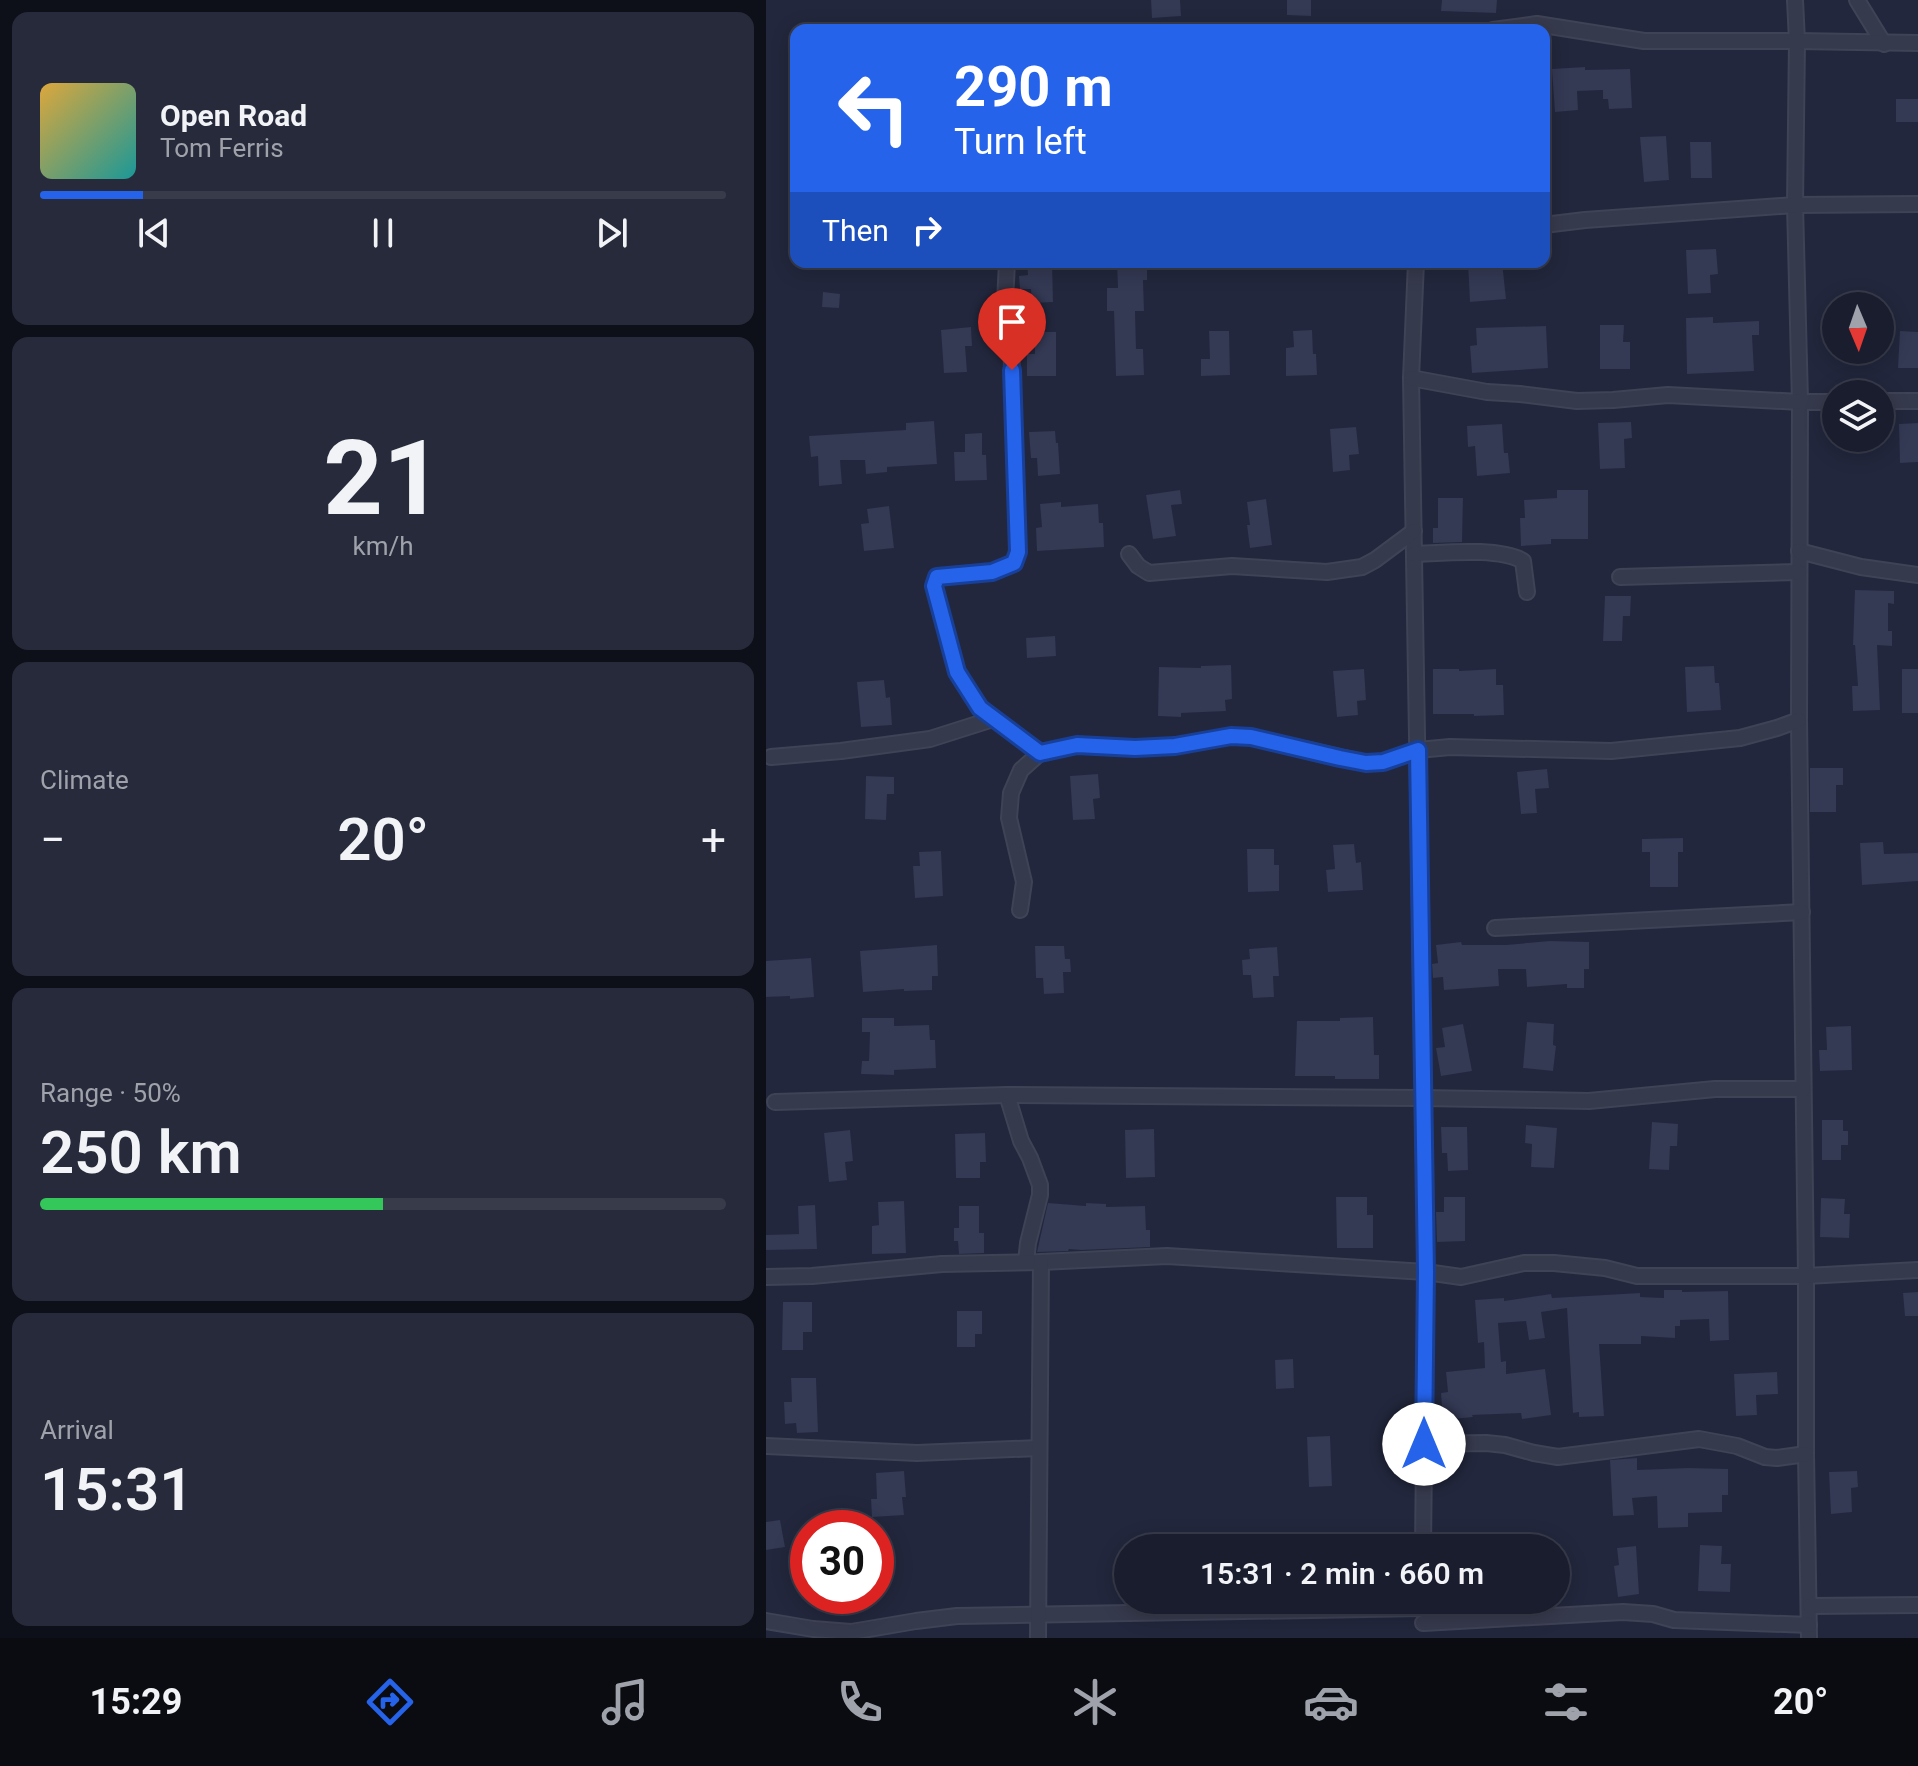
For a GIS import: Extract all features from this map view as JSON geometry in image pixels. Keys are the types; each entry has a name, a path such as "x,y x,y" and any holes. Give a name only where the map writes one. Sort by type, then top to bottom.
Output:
{"street":[{"path":"766,1621 851,1632 957,1616 1423,1617 1623,1612 1653,1614 1674,1620 1809,1631 1795,0"},
{"path":"1857,0 1884,44"},
{"path":"1550,26 1644,41 1918,43"},
{"path":"1550,224 1795,205 1918,204"},
{"path":"1007,268 1004,322 1011,339 1018,552 1014,563 992,572 937,577 934,586 957,672 980,708 1040,753"},
{"path":"1416,268 1411,378 1426,1272 1423,1534"},
{"path":"1411,378 1487,392 1577,401 1668,395 1822,402"},
{"path":"1894,401 1918,401"},
{"path":"1129,554 1138,566 1149,573 1232,566 1327,572 1362,567 1414,531"},
{"path":"1799,551 1861,567 1918,575"},
{"path":"1414,554 1479,552 1512,556 1523,561 1527,592"},
{"path":"1620,577 1799,572"},
{"path":"771,757 930,739 993,719"},
{"path":"1020,910 1024,882 1009,818 1011,793 1021,770 1040,753 1077,745 1135,748 1175,746 1231,736 1251,737 1366,763 1383,762 1418,750 1450,747 1611,751 1740,738 1799,720"},
{"path":"1495,928 1802,912"},
{"path":"775,1102 1007,1095 1589,1101 1715,1089 1803,1089"},
{"path":"1007,1095 1021,1141 1040,1185 1026,1262"},
{"path":"766,1277 942,1264 1167,1256 1426,1272 1461,1277 1524,1263 1605,1268 1637,1276 1806,1276 1918,1270"},
{"path":"1038,1638 1041,1262"},
{"path":"1424,1444 1486,1443 1558,1457 1699,1439 1737,1446 1765,1457 1806,1454"},
{"path":"766,1446 917,1453 1039,1448"},
{"path":"1810,1606 1918,1605"}],"building":[{"path":"1151,0 1180,0 1181,16 1152,18"},
{"path":"1287,0 1311,0 1311,16 1287,15"},
{"path":"1442,0 1497,0 1496,13 1441,11"},
{"path":"1585,67 1585,70 1630,69 1632,108 1609,109 1608,99 1603,99 1603,90 1577,91 1578,110 1555,112 1552,69"},
{"path":"1896,99 1918,99 1918,122 1896,122"},
{"path":"1666,136 1669,180 1644,182 1640,137"},
{"path":"1690,142 1711,142 1712,178 1691,178"},
{"path":"1716,249 1718,274 1710,275 1711,293 1688,294 1686,250"},
{"path":"1027,268 1052,268 1053,302 1032,303 1031,289 1020,289 1019,276 1028,275"},
{"path":"1117,268 1147,268 1147,280 1143,280 1144,311 1135,311 1136,349 1143,349 1144,375 1116,376 1114,311 1107,311 1107,288 1118,288"},
{"path":"1468,268 1503,268 1506,299 1470,302"},
{"path":"823,292 840,294 839,308 822,307"},
{"path":"1713,317 1713,323 1759,321 1759,335 1752,335 1754,371 1687,374 1686,318"},
{"path":"1600,325 1624,325 1623,342 1630,342 1630,369 1600,369"},
{"path":"1546,326 1548,368 1472,373 1470,346 1477,345 1476,328"},
{"path":"971,327 972,346 965,346 967,372 944,373 941,330"},
{"path":"1312,330 1317,375 1286,376 1286,348 1294,347 1293,331"},
{"path":"1209,331 1229,331 1230,375 1201,376 1201,359 1210,359"},
{"path":"1900,331 1918,332 1918,368 1898,368"},
{"path":"1035,332 1056,332 1056,376 1027,376 1027,354 1035,354"},
{"path":"934,421 937,464 887,467 887,472 866,474 865,460 840,460 842,484 819,486 818,456 811,457 809,436 906,430 906,423"},
{"path":"1631,422 1632,438 1624,439 1625,468 1600,469 1598,423"},
{"path":"1918,423 1918,462 1900,463 1899,424"},
{"path":"1502,424 1504,453 1508,453 1510,473 1477,476 1475,446 1468,447 1467,426"},
{"path":"1356,427 1359,454 1349,455 1350,470 1333,472 1330,429"},
{"path":"1055,431 1060,474 1038,476 1037,458 1031,458 1029,432"},
{"path":"982,433 987,480 955,481 954,452 965,452 965,434"},
{"path":"1180,490 1182,504 1171,505 1176,536 1153,539 1146,495"},
{"path":"1557,490 1588,490 1588,539 1551,539 1551,544 1521,546 1520,518 1525,518 1524,500 1557,498"},
{"path":"1438,498 1463,498 1462,542 1433,543 1433,528 1438,528"},
{"path":"1266,499 1272,545 1250,548 1247,502"},
{"path":"1061,502 1061,507 1098,504 1104,547 1037,551 1036,528 1042,527 1040,504"},
{"path":"889,506 894,548 864,551 861,524 869,523 867,509"},
{"path":"1855,590 1894,591 1894,604 1888,603 1888,631 1892,631 1892,646 1877,645 1880,710 1853,711 1852,686 1858,686 1853,645"},
{"path":"1605,596 1631,596 1630,616 1623,616 1622,641 1603,641"},
{"path":"1055,636 1056,656 1027,658 1026,638"},
{"path":"1231,665 1232,699 1225,700 1226,711 1181,713 1181,717 1158,716 1159,667"},
{"path":"1714,666 1721,710 1687,712 1685,667"},
{"path":"1364,669 1366,700 1357,701 1358,715 1337,717 1333,671"},
{"path":"1433,669 1496,669 1496,685 1503,685 1504,715 1433,714"},
{"path":"1902,669 1918,669 1918,713 1902,713"},
{"path":"884,680 886,698 890,697 892,725 861,727 857,682"},
{"path":"1810,768 1843,768 1843,785 1836,785 1836,812 1810,812"},
{"path":"1547,769 1549,788 1535,789 1537,813 1521,814 1517,772"},
{"path":"1098,774 1100,798 1093,799 1095,819 1073,820 1070,776"},
{"path":"866,776 894,777 894,794 887,794 886,820 865,819"},
{"path":"1683,838 1683,852 1678,852 1678,887 1650,887 1650,852 1642,852 1642,839"},
{"path":"1883,842 1884,854 1918,853 1918,881 1862,885 1860,843"},
{"path":"1354,844 1356,863 1361,862 1363,890 1328,892 1326,870 1335,869 1333,845"},
{"path":"1247,849 1274,849 1274,865 1279,865 1279,891 1248,892"},
{"path":"941,851 943,896 915,898 913,866 920,866 919,852"},
{"path":"1550,941 1589,942 1589,969 1584,969 1584,988 1567,988 1567,984 1527,987 1526,969 1498,969 1499,986 1444,990 1443,977 1433,978 1432,964 1438,963 1436,945 1461,942 1462,945 1506,945"},
{"path":"937,945 938,976 932,976 932,990 863,992 860,951"},
{"path":"1035,946 1064,946 1065,959 1070,959 1071,972 1063,972 1064,993 1044,994 1043,978 1036,978"},
{"path":"1277,947 1279,976 1273,976 1274,997 1253,998 1251,975 1243,975 1242,960 1250,959 1249,949"},
{"path":"811,958 814,997 766,997 766,961"},
{"path":"1373,1017 1374,1055 1379,1055 1379,1079 1295,1076 1297,1021"},
{"path":"862,1018 894,1018 894,1026 929,1025 930,1040 935,1040 936,1068 894,1070 894,1075 861,1074 862,1061 869,1061 870,1032 862,1032"},
{"path":"1527,1022 1554,1024 1553,1045 1556,1046 1553,1071 1523,1068"},
{"path":"1463,1024 1472,1071 1441,1076 1436,1048 1445,1047 1442,1028"},
{"path":"1851,1026 1852,1070 1820,1071 1819,1050 1827,1050 1826,1027"},
{"path":"1822,1120 1843,1120 1843,1131 1848,1131 1848,1145 1841,1145 1841,1160 1822,1160"},
{"path":"1652,1122 1678,1124 1677,1146 1670,1146 1669,1170 1649,1169"},
{"path":"1526,1125 1557,1128 1554,1168 1531,1167 1532,1144 1525,1143"},
{"path":"1441,1127 1467,1127 1468,1170 1448,1171 1447,1153 1442,1153"},
{"path":"1154,1129 1155,1177 1126,1178 1125,1130"},
{"path":"850,1130 853,1161 845,1162 847,1180 829,1182 824,1133"},
{"path":"985,1133 986,1162 980,1162 980,1178 956,1178 955,1134"},
{"path":"1336,1197 1367,1197 1367,1215 1373,1215 1373,1248 1337,1248"},
{"path":"1444,1197 1465,1197 1465,1241 1437,1242 1436,1212 1444,1212"},
{"path":"1821,1198 1845,1199 1844,1214 1850,1214 1849,1238 1820,1237"},
{"path":"904,1201 906,1253 872,1254 872,1226 879,1225 878,1202"},
{"path":"1048,1203 1145,1206 1150,1247 1037,1252"},
{"path":"815,1205 817,1249 766,1250 766,1235 799,1234 798,1206"},
{"path":"959,1206 979,1206 979,1233 984,1233 984,1253 959,1254 958,1241 954,1241 954,1228 959,1228"},
{"path":"1664,1290 1728,1291 1729,1340 1710,1341 1709,1319 1680,1320 1680,1326 1675,1326 1675,1338 1641,1336 1641,1344 1599,1344 1604,1416 1579,1417 1579,1412 1573,1413 1567,1308 1541,1312 1545,1338 1529,1340 1526,1321 1498,1323 1501,1362 1506,1361 1506,1374 1545,1369 1551,1415 1522,1419 1521,1413 1472,1415 1443,1420 1441,1393 1448,1392 1446,1372 1485,1368 1484,1342 1478,1343 1475,1300 1504,1298 1504,1301 1551,1294 1552,1298 1640,1293 1640,1297 1664,1298"},
{"path":"1918,1292 1918,1316 1905,1316 1903,1293"},
{"path":"783,1302 812,1302 812,1332 803,1332 803,1350 782,1350"},
{"path":"957,1311 982,1311 982,1334 975,1334 975,1347 957,1347"},
{"path":"1293,1359 1294,1388 1276,1389 1275,1360"},
{"path":"1777,1372 1778,1394 1756,1395 1757,1415 1736,1416 1734,1374"},
{"path":"791,1378 816,1378 818,1432 797,1433 796,1423 785,1424 784,1402 792,1402"},
{"path":"1330,1436 1332,1486 1309,1487 1307,1437"},
{"path":"1637,1458 1637,1470 1728,1469 1728,1495 1722,1495 1722,1512 1688,1513 1688,1527 1658,1528 1657,1496 1632,1498 1634,1515 1613,1516 1610,1460"},
{"path":"904,1471 904,1515 894,1516 894,1510 872,1510 871,1499 877,1499 876,1473"},
{"path":"1857,1471 1858,1487 1851,1488 1852,1512 1831,1514 1829,1472"},
{"path":"780,1520 785,1547 766,1550 766,1522"},
{"path":"1700,1545 1722,1546 1721,1564 1731,1564 1730,1592 1698,1591"},
{"path":"1636,1546 1639,1594 1618,1597 1614,1566 1619,1565 1617,1548"}],"route":[{"path":"1012,370 1018,552 1014,563 992,572 937,577 934,586 957,672 980,708 1040,753 1077,745 1135,748 1175,746 1231,736 1251,737 1366,763 1383,762 1418,750 1426,1272 1424,1444"}]}
